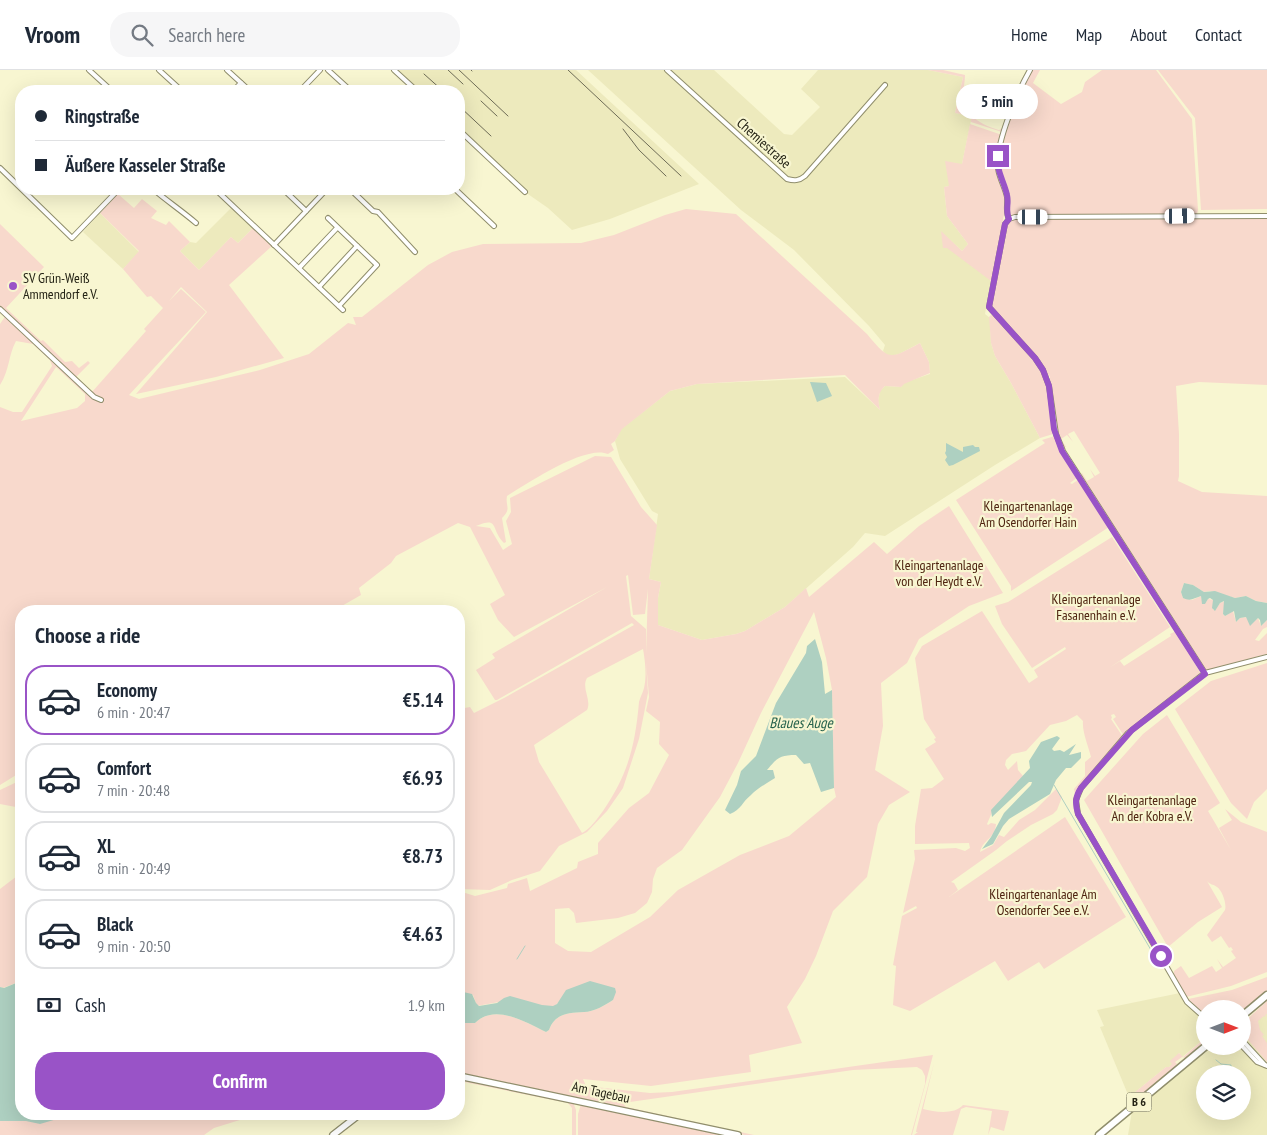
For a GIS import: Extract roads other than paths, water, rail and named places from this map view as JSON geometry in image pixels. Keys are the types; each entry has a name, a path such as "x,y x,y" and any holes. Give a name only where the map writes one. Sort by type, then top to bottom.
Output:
{"main road":[{"path":"1251,1008 1267,995"},
{"name":"B 6","path":"1101,1133 1196,1054"}],"street":[{"path":"89,70 105,85"},
{"path":"159,70 175,85"},
{"path":"227,70 243,85"},
{"path":"306,85 320,70"},
{"path":"328,70 344,85"},
{"path":"394,70 410,85"},
{"name":"Chemiestraße","path":"667,70 787,179 792,181 800,180 805,176 885,85"},
{"path":"1009,219 1007,216 1007,196 998,169 998,156 1007,122 1030,70"},
{"path":"465,136 525,192"},
{"path":"0,168 15,183"},
{"path":"28,195 72,238 113,195"},
{"path":"160,195 196,223"},
{"path":"221,195 343,310"},
{"path":"289,195 306,211"},
{"path":"274,245 321,195"},
{"path":"356,195 373,211 378,212 415,252"},
{"path":"461,195 494,226"},
{"path":"1205,674 1062,451 1054,429 1049,386 1043,370 1035,358 989,307 1005,224 1009,219 1015,217 1267,216"},
{"path":"328,218 378,265 339,306"},
{"path":"299,268 337,228"},
{"path":"319,287 357,246"},
{"path":"0,309 94,397 101,400"},
{"path":"1196,1010 1180,990 1081,818 1076,800 1081,788 1128,733 1205,674 1267,657"},
{"path":"1251,1050 1266,1066"},
{"path":"1250,1055 1257,1062 1266,1066"},
{"name":"Am Tagebau","path":"465,1077 738,1135"},
{"path":"333,1135 352,1120"}],"water":[{"path":"810,382 826,383 832,396 817,402"},
{"path":"946,443 963,452 963,447 973,445 979,447 980,451 949,466 945,460 947,457 945,453"},
{"path":"1184,583 1193,585 1204,592 1215,591 1235,598 1246,596 1256,601 1267,603 1267,620 1261,626 1258,618 1250,626 1246,617 1240,618 1236,622 1234,611 1225,616 1223,614 1224,601 1220,603 1215,611 1212,608 1213,600 1210,598 1205,604 1202,604 1201,596 1190,600 1183,598 1181,592"},
{"name":"Blaues Auge","path":"815,639 822,662 825,694 832,690 834,788 821,792 810,763 804,764 796,755 782,757 776,760 767,770 773,770 775,778 757,790 737,810 730,814 725,810 737,785 741,771 756,756 776,703 806,653 807,646"},
{"path":"1057,736 1060,738 1052,749 1054,751 1060,750 1064,752 1076,744 1069,755 1081,752 1081,758 1071,768 1066,768 1056,780 1050,794 1009,819 993,844 982,849 1004,813 1032,782 1029,782 992,817 991,810 1030,768 1029,761 1041,742"},
{"path":"590,981 615,988 616,992 613,1000 599,1008 559,1017 546,1032 520,1019 501,1014 483,1017 475,1023 465,1023 465,992 472,994 479,1006 497,1003 510,996 542,1005 553,1006 557,1004 566,990"},
{"path":"15,983 15,1120 54,1120 40,1124 26,1121 0,1121 0,987 4,988"}],"waterway":[{"path":"1054,785 1161,967"},
{"path":"517,959 525,946"},
{"path":"1216,1060 1221,1064 1231,1065"}],"railway":[{"path":"448,70 463,84"},
{"path":"459,70 508,116"},
{"path":"568,70 681,176"},
{"path":"424,74 436,85"},
{"path":"481,101 497,116"},
{"path":"465,112 491,136"},
{"path":"623,129 639,150 666,176"}],"place":[{"name":"SV Grün-Weiß Ammendorf e.V.","path":"13,286"}],"park label":[{"name":"Kleingartenanlage Am Osendorfer Hain","path":"1028,514"},
{"name":"Kleingartenanlage von der Heydt e.V.","path":"939,574"},
{"name":"Kleingartenanlage Fasanenhain e.V.","path":"1096,608"},
{"name":"Kleingartenanlage An der Kobra e.V.","path":"1152,808"},
{"name":"Kleingartenanlage Am Osendorfer See e.V.","path":"1043,902"}]}
